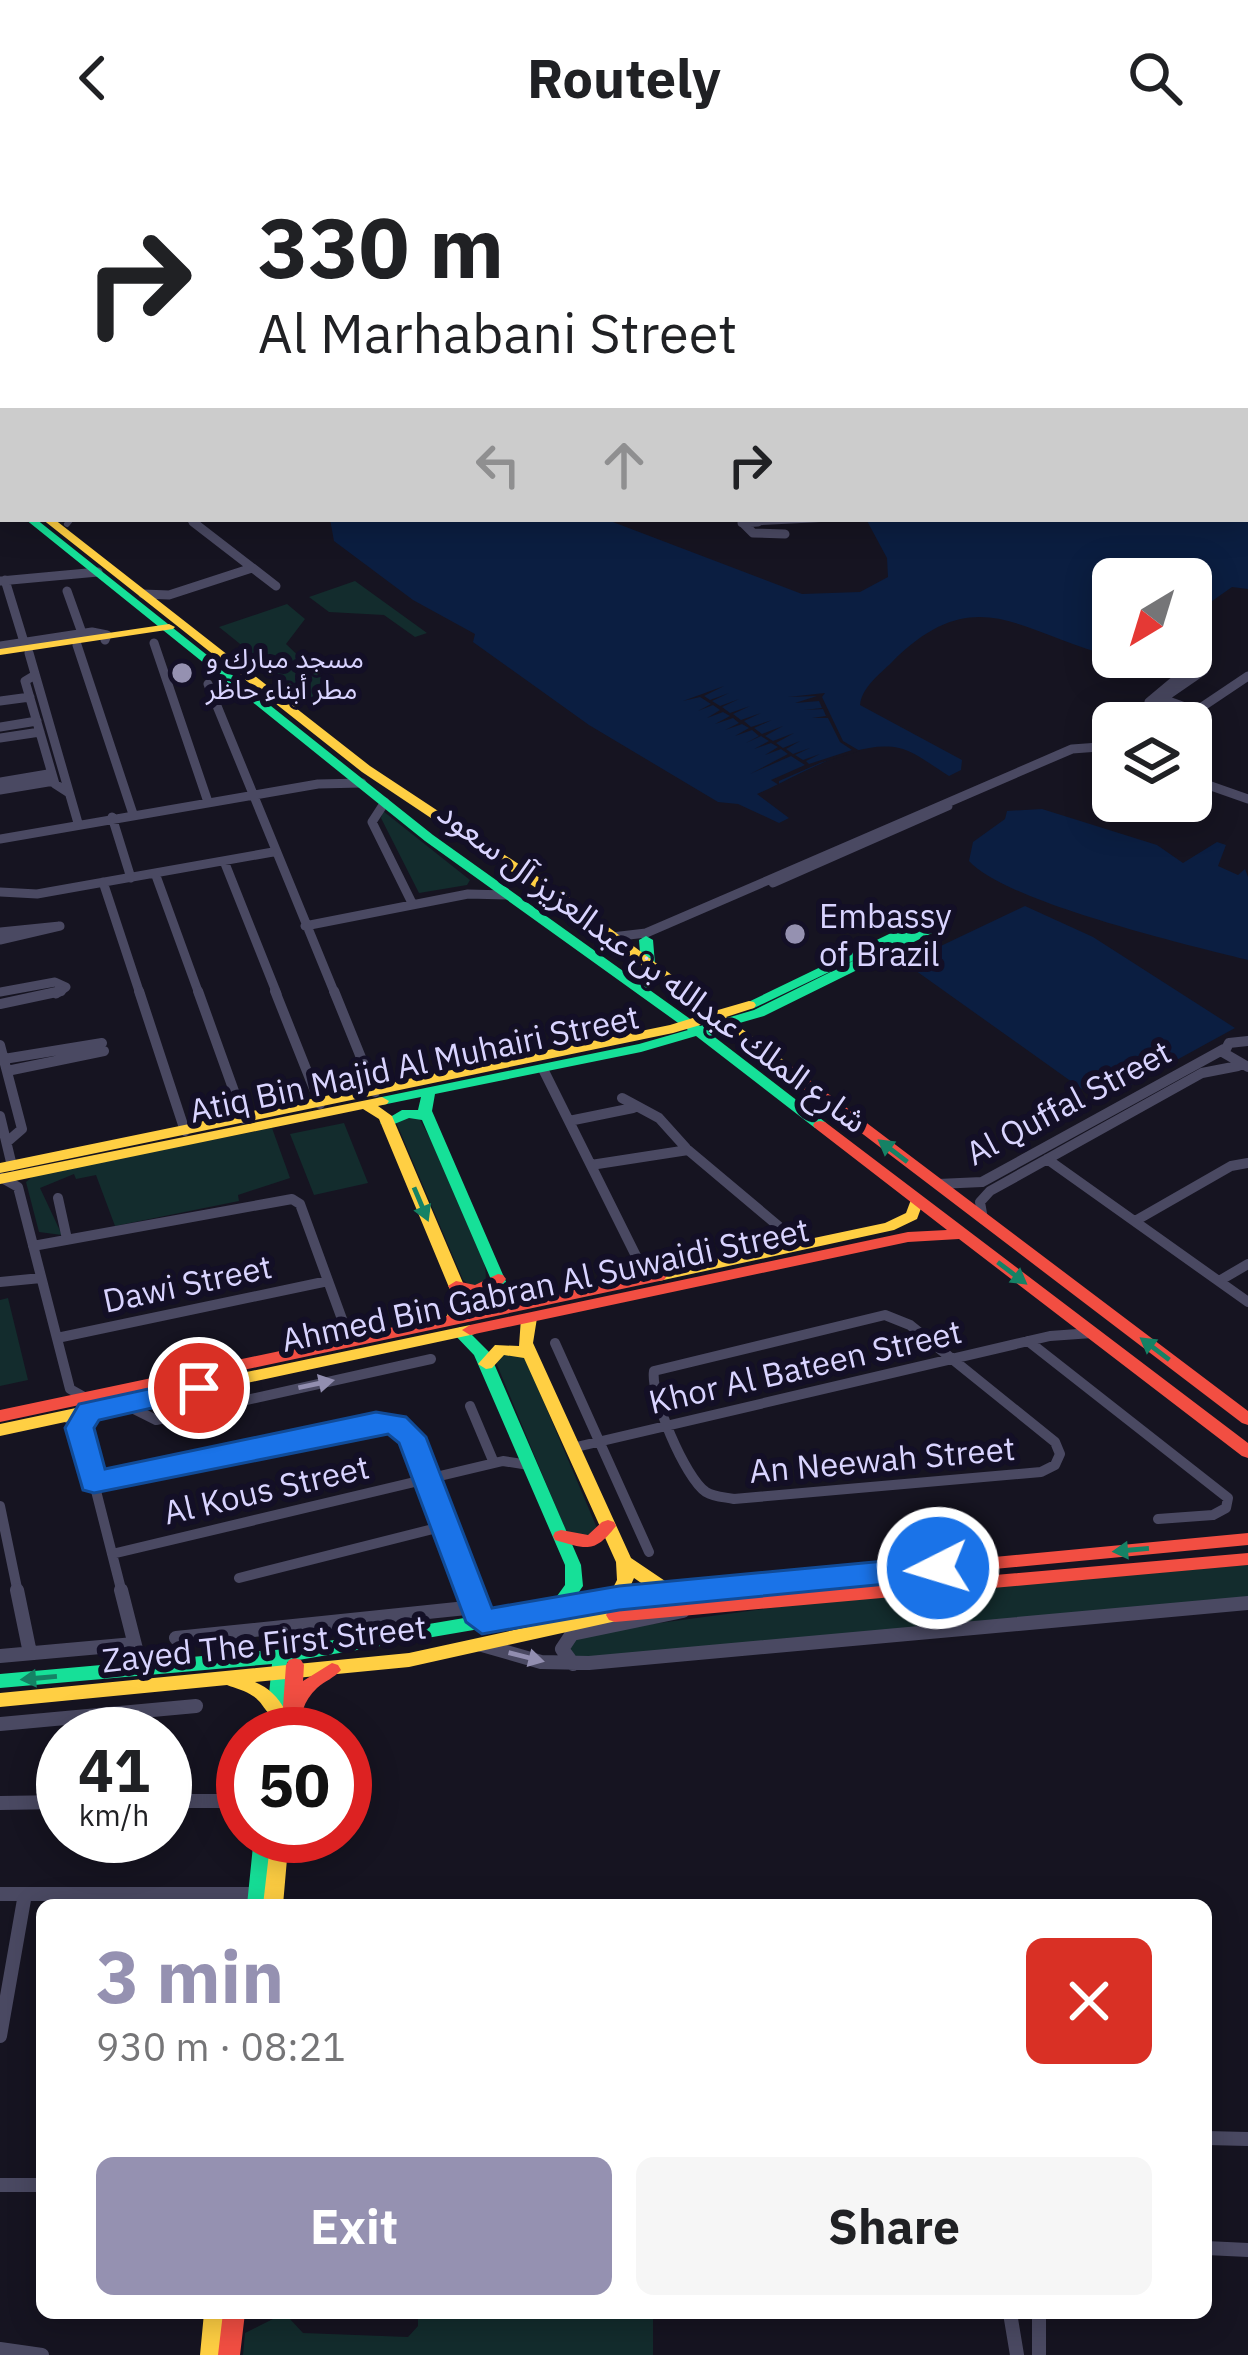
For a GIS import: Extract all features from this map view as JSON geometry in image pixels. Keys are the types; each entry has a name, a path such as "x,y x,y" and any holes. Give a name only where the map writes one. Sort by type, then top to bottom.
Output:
{"main road":[{"name":"شارع الملك عبدالله بن عبدالعزيز آل سعود","path":"33,522 78,565 160,606 167,627 238,691 362,783 380,808 656,999 756,1048 1248,1419"},
{"name":"شارع الملك عبدالله بن عبدالعزيز آل سعود","path":"51,522 376,776 648,964 688,996 725,1054 1248,1452"},
{"path":"67,522 143,594"},
{"path":"137,630 160,606"},
{"path":"29,647 167,627 202,640"},
{"path":"0,652 79,639 148,635 183,640"},
{"name":"Atiq Bin Majid Al Muhairi Street","path":"4,1173 185,1131 227,1128 244,1119 275,1118 320,1104 429,1092 544,1069 758,1008 930,927 919,925 758,1008"},
{"path":"646,940 648,964"},
{"path":"578,942 608,951 627,948"},
{"path":"629,979 658,991 794,1077"},
{"path":"688,996 719,1005 758,1008 753,1023 756,1048"},
{"path":"639,1043 658,1026 656,999"},
{"path":"639,1043 695,1046 725,1054"},
{"name":"Atiq Bin Majid Al Muhairi Street","path":"4,1173 31,1172 639,1043"},
{"path":"429,1092 423,1103 427,1116 454,1162 507,1298 525,1311 523,1334 530,1353 624,1562 626,1580 619,1598 592,1617"},
{"path":"371,1099 388,1123 456,1286 462,1305 458,1326 476,1344 486,1364 561,1536 575,1579 559,1606"},
{"path":"388,1123 407,1113 427,1116"},
{"name":"Ahmed Bin Gabran Al Suwaidi Street","path":"525,1311 647,1278 899,1224 915,1212 916,1200"},
{"name":"Ahmed Bin Gabran Al Suwaidi Street","path":"322,1354 350,1341 458,1326 928,1233 962,1234"},
{"path":"1024,1250 1045,1251"},
{"path":"456,1286 477,1291 498,1279"},
{"name":"Ahmed Bin Gabran Al Suwaidi Street","path":"0,1430 55,1412 322,1354 394,1346 458,1326"},
{"path":"486,1364 501,1349 530,1353"},
{"name":"Ahmed Bin Gabran Al Suwaidi Street","path":"88,1405 124,1404 273,1365"},
{"name":"Ahmed Bin Gabran Al Suwaidi Street","path":"0,1416 55,1412"},
{"path":"561,1536 586,1543 600,1537 608,1526"},
{"name":"Zayed The First Street","path":"0,1700 224,1678 479,1615 672,1592 1248,1539"},
{"name":"Zayed The First Street","path":"0,1682 153,1667 341,1667 409,1660 592,1617 1248,1559"},
{"path":"624,1562 672,1592"},
{"path":"284,1707 288,1664"},
{"path":"286,1707 310,1684 341,1667"},
{"path":"224,1678 255,1688 281,1707"},
{"path":"257,1899 260,1863"},
{"path":"274,1899 277,1863"},
{"path":"211,2355 214,2319"},
{"path":"229,2355 233,2319"}],"street":[{"path":"193,522 276,586"},
{"path":"742,522 753,533 785,534"},
{"path":"78,565 3,580 29,647 78,823"},
{"path":"160,606 252,568"},
{"path":"68,591 133,814"},
{"path":"154,644 208,802"},
{"path":"1155,702 1204,670 1204,665 1192,666 1159,699"},
{"path":"35,675 25,680 38,727 53,777 69,793"},
{"path":"1210,702 1248,676"},
{"path":"208,684 371,1099"},
{"path":"214,698 238,691"},
{"path":"0,698 29,693"},
{"path":"1159,699 1167,702"},
{"path":"0,727 38,727"},
{"path":"0,738 38,727"},
{"path":"612,937 646,933 945,800 1072,749 1092,749"},
{"path":"627,948 1068,756 1092,752"},
{"path":"318,784 339,765"},
{"path":"0,786 53,777"},
{"path":"0,839 318,784 362,783"},
{"path":"1212,784 1248,796"},
{"path":"868,841 872,834 945,800"},
{"path":"380,808 373,824 413,905"},
{"path":"112,818 130,878"},
{"path":"0,892 37,894 273,852"},
{"path":"224,861 320,1104"},
{"path":"155,873 244,1119"},
{"path":"468,894 477,874"},
{"path":"103,882 185,1131"},
{"path":"304,926 468,894 507,895"},
{"path":"2,935 60,926 2,935"},
{"path":"0,992 55,982 66,987 55,995 0,1004"},
{"name":"Al Quffal Street","path":"983,1220 980,1202 989,1185 1224,1049 1248,1041"},
{"path":"0,1045 22,1129 7,1142"},
{"path":"5,1065 103,1047"},
{"path":"1224,1049 1245,1067"},
{"name":"Al Quffal Street","path":"935,1183 989,1185 1048,1159 1202,1073 1245,1067"},
{"path":"544,1069 647,1278"},
{"path":"622,1098 659,1118 688,1150 801,1245"},
{"path":"569,1121 636,1107"},
{"path":"0,1116 7,1142 4,1173 18,1187 70,1389 88,1405 80,1428 135,1646 153,1667"},
{"path":"591,1165 670,1148 688,1150"},
{"path":"1048,1159 1248,1301"},
{"path":"1135,1221 1231,1166 1248,1163"},
{"path":"18,1187 31,1172"},
{"path":"58,1198 67,1239"},
{"path":"33,1246 288,1198 300,1204 350,1341"},
{"path":"1219,1281 1248,1264"},
{"path":"0,1282 40,1273"},
{"name":"Dawi Street","path":"57,1338 328,1281"},
{"path":"1050,1336 1062,1311"},
{"path":"670,1425 650,1384 658,1368 868,1316 901,1319 953,1359"},
{"name":"Khor Al Bateen Street","path":"572,1448 1050,1336 1091,1334"},
{"path":"1028,1341 1228,1498 1226,1508 1217,1514 1158,1519"},
{"path":"556,1343 649,1552"},
{"path":"384,1370 394,1346"},
{"path":"124,1404 141,1418 156,1420 431,1359"},
{"name":"An Neewah Street","path":"670,1425 697,1486 722,1498 1036,1472 1055,1465 1060,1454 1054,1442 953,1359"},
{"path":"70,1389 55,1412 80,1428"},
{"path":"470,1406 498,1462"},
{"path":"94,1482 382,1423 409,1433 479,1615 176,1638"},
{"name":"Al Kous Street","path":"112,1554 498,1462 522,1448"},
{"name":"Al Kous Street","path":"498,1462 530,1465"},
{"path":"1,1513 30,1653"},
{"path":"239,1578 445,1526"},
{"path":"0,1584 16,1583"},
{"path":"479,1644 530,1659 573,1664 1248,1604"},
{"path":"573,1664 562,1649 572,1634 661,1620 687,1609"},
{"path":"0,1656 135,1646"},
{"path":"117,1671 135,1646"},
{"path":"4,1724 23,1698"},
{"path":"4,1724 196,1706"},
{"path":"0,1803 36,1802"},
{"path":"0,1894 257,1899"},
{"path":"0,2036 26,1894"},
{"path":"1212,2138 1248,2139"},
{"path":"0,2186 36,2185"},
{"path":"1212,2248 1248,2250"},
{"path":"1011,2319 1017,2355"},
{"path":"1039,2319 1039,2355"},
{"path":"0,2350 42,2355"}],"green space":[{"path":"355,581 427,633 415,637 384,615 329,612 309,597"},
{"path":"287,604 305,619 286,644 341,697 317,706 219,627"},
{"path":"383,811 470,880 467,885 419,893 381,818"},
{"path":"399,1116 418,1116 450,1175 481,1247 485,1285 471,1286 463,1280 396,1122"},
{"path":"344,1123 368,1183 314,1195 290,1134"},
{"path":"272,1128 290,1178 238,1195 239,1201 115,1226 96,1175 76,1179 74,1174 40,1188 62,1235 39,1232 26,1182 34,1175"},
{"path":"8,1298 28,1380 0,1386 0,1300"},
{"path":"523,1353 597,1528 592,1539 567,1534 495,1360 496,1355"},
{"path":"1248,1565 1248,1597 580,1658 569,1654 570,1640 577,1634 832,1600"},
{"path":"273,2319 290,2319 303,2333 408,2337 418,2319 653,2319 653,2355 243,2355 245,2333"}],"water":[{"path":"331,522 613,522 802,594 860,592 888,577 887,558 868,522 1248,522 1248,589 1232,587 1212,601 1212,558 1092,558 1092,650 1000,619 950,622 922,636 868,687 860,705 962,760 961,770 949,776 899,748 863,749 757,794 789,818 779,823 738,804 718,802 589,725 473,642 475,634 413,600 334,541"},
{"path":"1042,809 1157,845 1183,863 1217,842 1226,845 1218,866 1238,875 1245,869 1248,877 1248,960 1058,906 1020,892 969,861 973,842 1005,819 1007,811"},
{"path":"1025,906 1093,937 1235,1028 1100,1102 905,963"}],"pier":[{"path":"724,686 704,696 710,700 729,693 712,701 720,706 739,699 722,707 730,713 750,706 733,714 741,720 761,713 744,721 751,727 772,720 754,728 762,734 783,726 765,736 773,741 794,733 776,743 783,748 800,741 786,749 793,754 810,748 795,755 803,760 820,754 806,761 809,764 852,750 840,742 828,718 812,718 826,716 823,709 804,710 822,708 819,701 795,703 817,696 788,697 825,693 822,697 843,741 860,751 820,763 779,785 771,780 805,765 791,756 750,774 788,754 781,749 765,755 778,747 771,743 754,749 769,741 761,736 746,743 759,736 752,730 735,736 749,728 742,724 725,730 739,723 733,718 715,724 730,716 723,712 707,718 720,710 713,705 698,711 711,704 700,697 683,701"}],"traffic: fast":[{"path":"34,522 429,838 656,999 820,1125"},
{"path":"382,1101 641,1048 759,1013 931,928 919,925 749,1005"},
{"path":"646,940 648,964"},
{"path":"429,1092 425,1111 504,1294 521,1305"},
{"path":"387,1123 407,1113 427,1116"},
{"path":"460,1332 481,1352 573,1565 574,1586 559,1606"},
{"path":"0,1681 281,1656 619,1598 773,1584"},
{"path":"276,1707 280,1665"},
{"path":"258,1899 261,1863"}],"traffic: slow":[{"path":"51,522 366,769 565,901 785,1068"},
{"path":"0,652 169,627"},
{"path":"0,1168 673,1029 749,1005"},
{"path":"0,1179 382,1101"},
{"path":"366,1105 385,1116 461,1297 454,1319"},
{"path":"659,1276 889,1227 912,1216 917,1200"},
{"path":"529,1318 525,1343 624,1562 626,1580 616,1600"},
{"path":"0,1430 470,1330"},
{"path":"486,1364 501,1349 530,1353"},
{"path":"624,1562 665,1590"},
{"path":"0,1700 409,1660 615,1615"},
{"path":"233,1680 261,1692 274,1707"},
{"path":"274,1899 277,1863"},
{"path":"211,2355 214,2319"}],"traffic: jam":[{"path":"785,1068 1248,1419"},
{"path":"820,1125 1248,1452"},
{"path":"470,1330 908,1237 960,1234"},
{"path":"0,1416 659,1276"},
{"path":"456,1286 477,1291 498,1279"},
{"path":"561,1536 591,1542 608,1526"},
{"path":"773,1584 1248,1539"},
{"path":"615,1615 1248,1559"},
{"path":"292,1707 295,1665"},
{"path":"294,1706 310,1684 332,1670"},
{"path":"229,2355 233,2319"}],"place":[{"name":"مسجد مبارك و مطر أبناء حاظر","path":"182,673"},
{"name":"Embassy of Brazil","path":"795,934"}],"route":[{"path":"199,1388 89,1412 80,1428 94,1482 376,1423 396,1425 411,1437 482,1622 619,1598 938,1568"}]}
